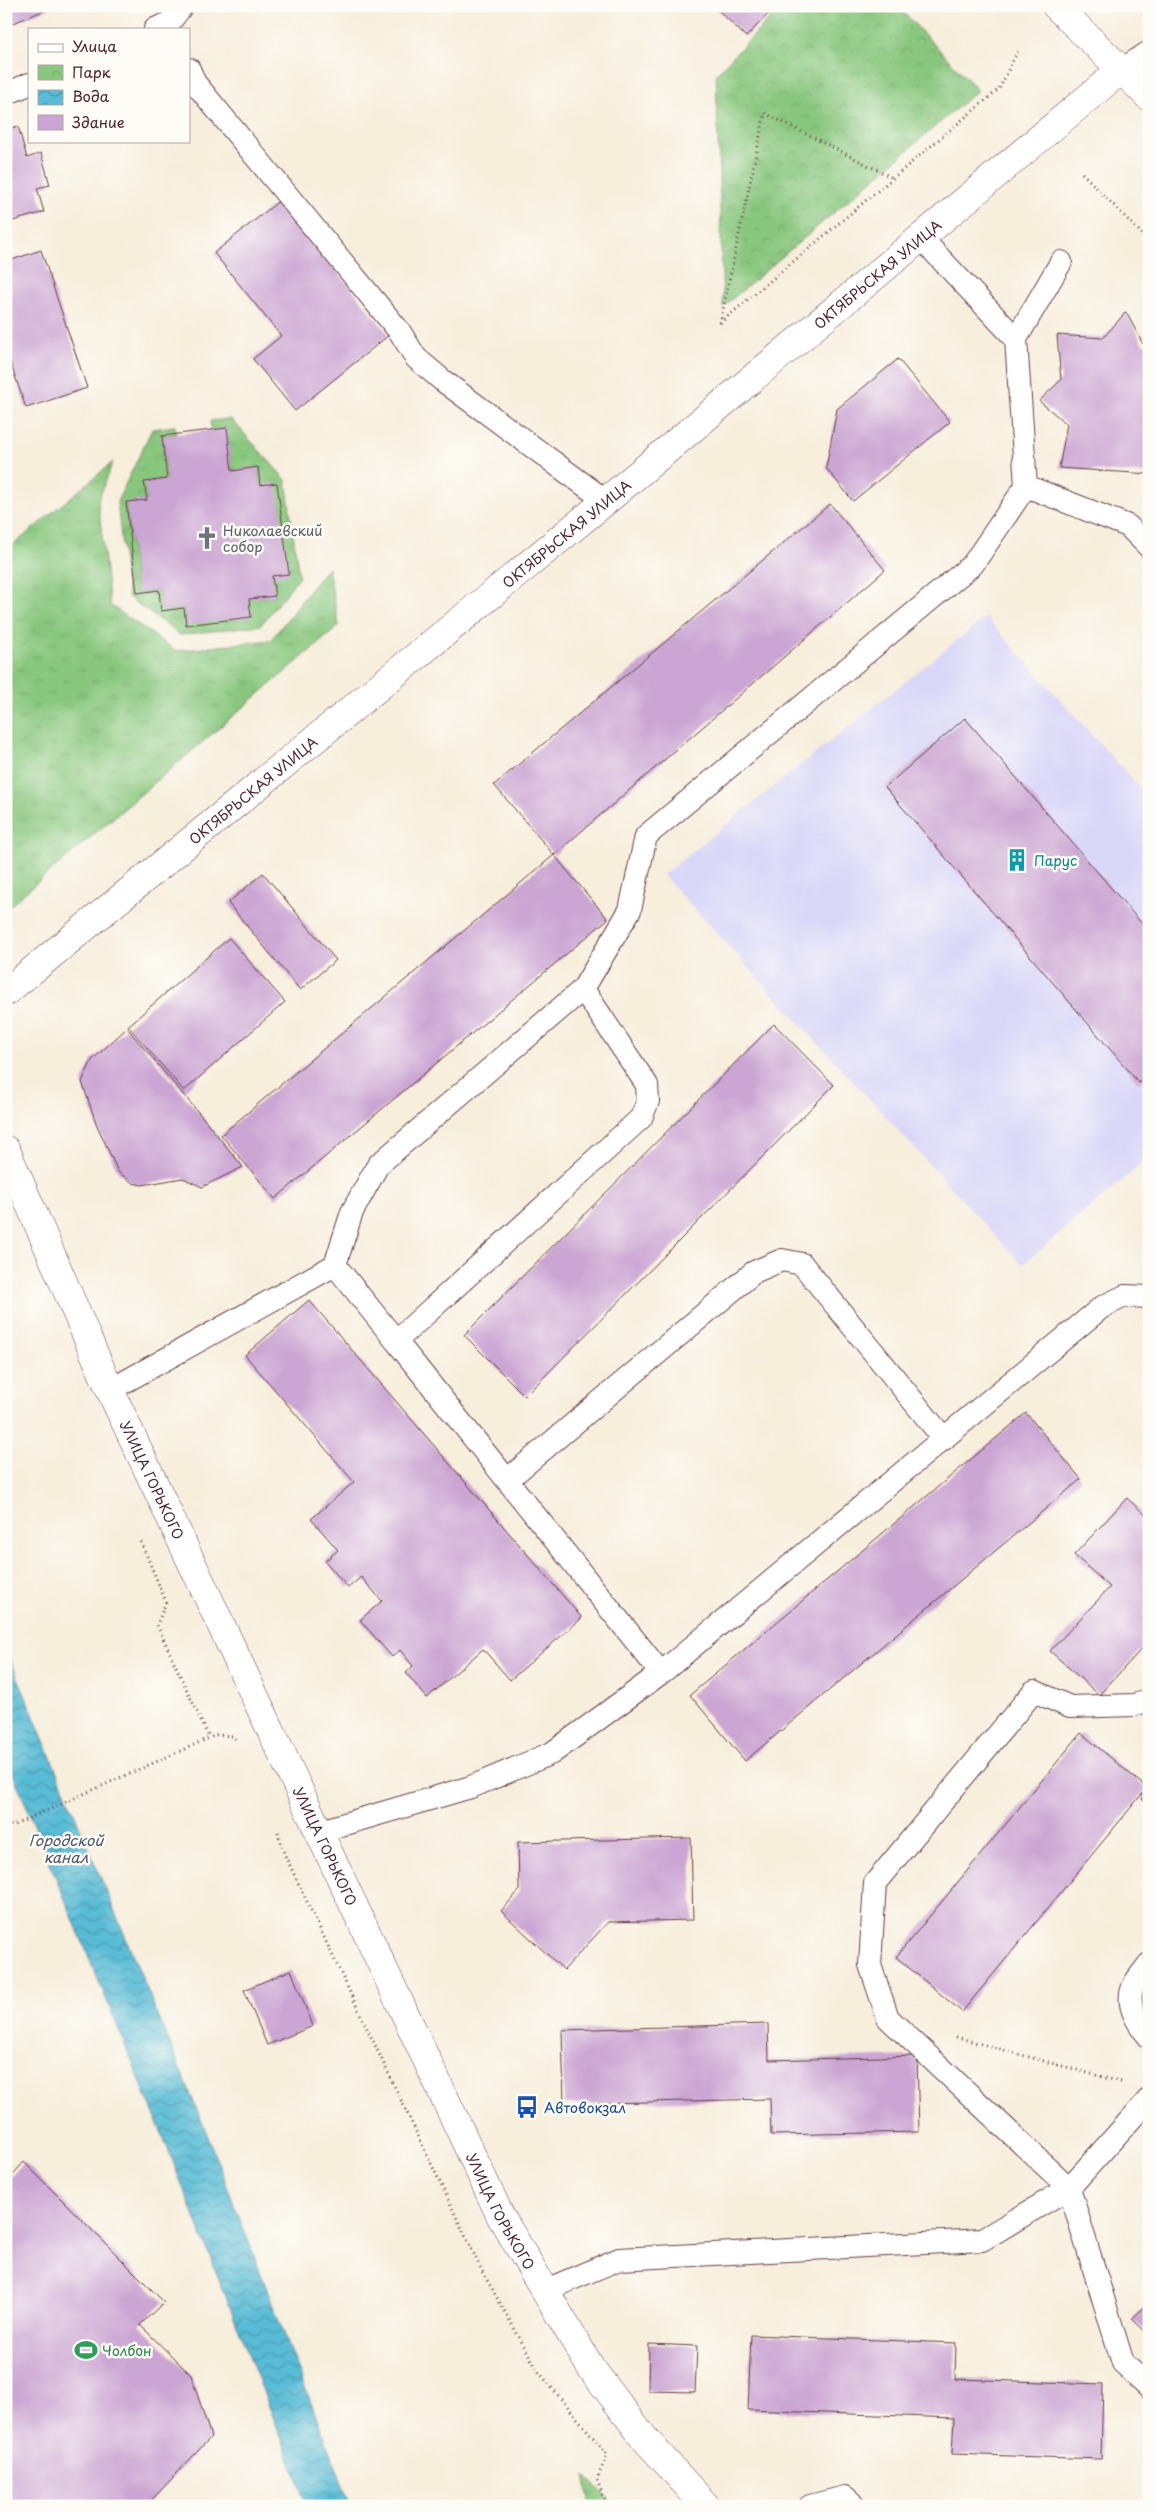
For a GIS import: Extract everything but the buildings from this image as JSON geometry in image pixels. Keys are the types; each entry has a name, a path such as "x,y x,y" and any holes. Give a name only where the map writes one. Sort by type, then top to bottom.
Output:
{"street":[{"path":"1056,6 1149,97"},
{"name":"ОКТЯБРЬСКАЯ УЛИЦА","path":"6,992 606,501 1121,70"},
{"name":"УЛИЦА ГОРЬКОГО","path":"6,1150 110,1390 317,1832 501,2217 591,2368 645,2439 706,2506"}],"lane":[{"path":"1121,70 1149,52"},
{"path":"190,70 195,83 400,332 416,358 442,380 606,501"},
{"path":"6,94 28,84"},
{"path":"921,238 1016,339"},
{"path":"110,1390 335,1265 352,1212 378,1165 583,989 630,910 646,836 973,564 1026,486 1016,339 1061,262"},
{"path":"1026,486 1128,526 1149,547"},
{"path":"396,1341 641,1118 648,1101 648,1085 583,989"},
{"path":"507,1480 754,1272 782,1260 802,1264 944,1439"},
{"path":"335,1265 661,1673"},
{"path":"317,1832 472,1787 552,1754 661,1673 1102,1307 1125,1296 1149,1297"},
{"path":"1149,1701 1134,1705 1070,1707 1034,1691 875,1883 870,1965 888,2018 1069,2188 1123,2363 1149,2387"},
{"path":"1149,1964 1133,1987 1131,2000 1136,2021 1149,2037"},
{"path":"546,2290 619,2259 982,2240 1069,2188 1149,2099"},
{"path":"810,2506 845,2497 855,2506"}],"path":[{"path":"893,178 766,113 720,323 848,216 999,89 1019,48"},
{"path":"1082,173 1149,241"},
{"path":"139,1538 166,1602 156,1625 209,1738"},
{"path":"6,1823 12,1826 27,1820 216,1735 233,1736 238,1743"},
{"path":"277,1827 284,1853 482,2271 538,2371 607,2454 598,2480 607,2506"},
{"path":"952,2036 1126,2083"}],"shaded area":[{"path":"986,617 1149,798 1149,1158 1022,1265 663,875"}],"green space":[{"path":"782,6 897,6 978,90 723,307 716,74"},
{"path":"231,419 286,480 299,577 261,625 180,635 128,597 117,502 152,429 175,426 176,434 162,436 167,479 145,482 147,500 126,503 137,593 159,590 161,610 184,608 186,624 249,599 275,596 258,467 232,471 227,428 211,430 210,421"},
{"path":"113,462 98,501 110,605 176,651 271,640 328,567 339,626 6,909 6,551"},
{"path":"585,2475 616,2506 590,2506"}],"water":[{"name":"Городской канал","path":"6,1649 205,2129 351,2506 308,2506 164,2139 6,1757"}],"place":[{"name":"Николаевский собор","path":"207,538"},
{"name":"Парус","path":"1017,860"},
{"name":"Автовокзал","path":"527,2107"},
{"name":"Чолбон","path":"86,2350"}]}
